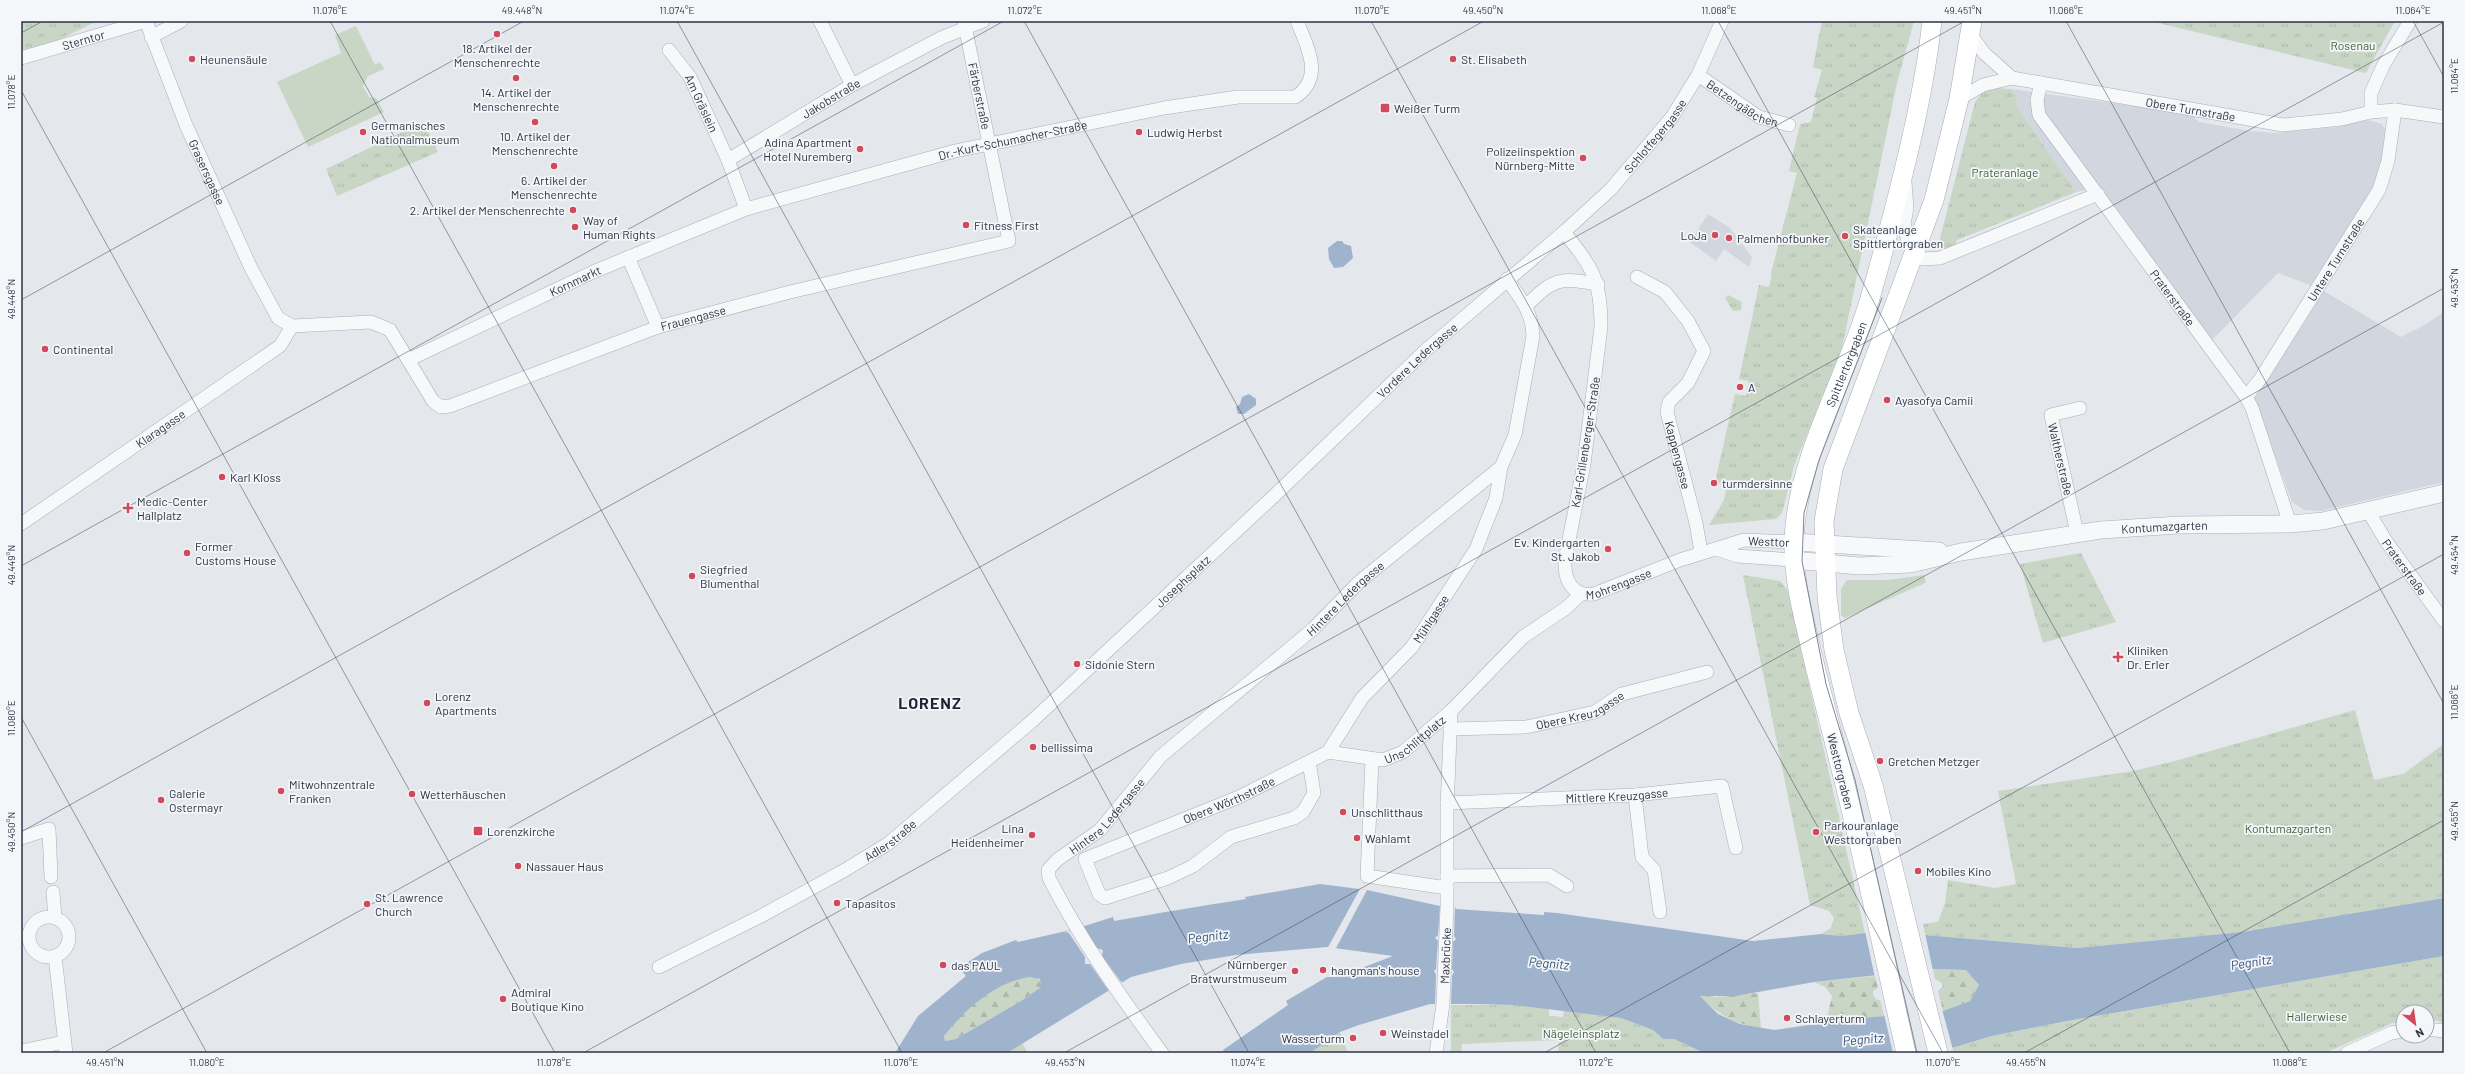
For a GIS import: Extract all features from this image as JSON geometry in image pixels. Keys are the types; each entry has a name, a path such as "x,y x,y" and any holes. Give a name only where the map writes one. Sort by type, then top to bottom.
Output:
{"main road":[{"name":"Spittlertorgraben","path":"1793,551 1798,506 1806,472 1866,309 1904,168 1922,85 1932,21"},
{"name":"Spittlertorgraben","path":"1824,563 1825,507 1833,469 1916,254 1938,186 1959,99 1971,28"},
{"name":"Westtorgraben","path":"1793,551 1811,652 1840,761 1906,1053"},
{"name":"Westtorgraben","path":"1824,563 1830,621 1841,679 1873,785 1938,1053"}],"street":[{"name":"Grasersgasse","path":"146,21 186,126 251,268 278,318 292,326"},
{"name":"Sterntor","path":"21,58 146,21"},
{"path":"151,37 181,21"},
{"path":"820,21 852,85"},
{"name":"Jakobstraße","path":"728,160 852,85 965,24 983,21"},
{"name":"Dr.-Kurt-Schumacher-Straße","path":"746,209 955,152 990,144 1172,107 1238,97 1284,99 1294,97 1303,91 1311,72 1310,52 1297,21"},
{"name":"Schlotfegergasse","path":"1564,232 1611,188 1672,117 1698,75 1722,21"},
{"path":"2371,112 2371,94 2383,66 2410,21"},
{"name":"Färberstraße","path":"965,24 1009,241"},
{"path":"1971,28 1984,53 2012,78"},
{"name":"Am Gräslein","path":"668,50 690,78 728,160"},
{"name":"Betzengäßchen","path":"1698,75 1759,117 1790,125"},
{"name":"Obere Turnstraße","path":"1959,99 1983,85 2012,78 2283,125 2342,120 2371,112 2395,110 2444,117"},
{"name":"Praterstraße","path":"2041,83 2037,100 2040,115 2246,397 2252,408 2290,524"},
{"name":"Untere Turnstraße","path":"2246,397 2261,378 2379,190 2388,160 2395,110"},
{"path":"728,160 746,209"},
{"name":"Spittlertorgraben","path":"1904,168 1907,208 1905,230 1916,254"},
{"path":"1916,254 1923,259 1940,258 2098,194"},
{"name":"Kornmarkt","path":"408,360 628,257 746,209"},
{"name":"Vordere Ledergasse","path":"1275,495 1426,350 1507,279 1564,232"},
{"name":"Karl-Grillenberger-Straße","path":"1564,232 1586,260 1598,284 1601,327 1584,464 1565,560 1568,582 1575,591 1581,594"},
{"name":"Frauengasse","path":"408,360 433,401 441,407 450,406 658,327 790,292 1009,241"},
{"path":"628,257 658,327"},
{"name":"Kappengasse","path":"1637,278 1665,292 1688,321 1704,350 1688,383 1669,402 1667,412 1696,523 1701,552"},
{"name":"Hintere Ledergasse","path":"1162,1053 1130,1011 1076,929 1049,878 1048,870 1057,860 1100,830 1161,756 1313,629 1359,582 1501,467 1515,435 1533,336 1533,320 1526,306 1507,279"},
{"path":"1526,306 1546,287 1557,281 1567,279 1598,284"},
{"path":"292,326 371,322 390,330 408,360"},
{"name":"Klaragasse","path":"21,524 280,346 292,326"},
{"name":"Waltherstraße","path":"2077,533 2051,415 2080,408"},
{"name":"Mühlgasse","path":"1328,752 1362,698 1412,647 1476,549 1496,498 1501,467"},
{"name":"Kontumazgarten","path":"1793,551 1824,563 1859,566 1912,564 1961,552 2077,533 2145,526 2290,524 2368,511 2444,494"},
{"name":"Josephsplatz","path":"1090,667 1275,495"},
{"name":"Praterstraße","path":"2368,511 2386,542 2444,621"},
{"name":"Westtor","path":"1701,552 1717,549 1744,540 1793,551"},
{"name":"Westtor","path":"1717,549 1737,556 1793,551 1824,544"},
{"name":"Kontumazgarten","path":"1824,544 1961,552"},
{"name":"Mohrengasse","path":"1451,711 1523,637 1566,608 1581,594 1585,595 1603,592 1701,552"},
{"name":"Adlerstraße","path":"659,967 761,916 845,870 889,843 964,780 1090,667"},
{"name":"Obere Kreuzgasse","path":"1450,729 1526,727 1588,714 1595,712 1622,694 1707,672"},
{"name":"Unschlittplatz","path":"1447,906 1447,803 1451,711"},
{"name":"Unschlittplatz","path":"1447,882 1367,876 1372,760 1383,760 1403,752 1451,711"},
{"path":"1328,752 1372,760"},
{"name":"Obere Wörthstraße","path":"1309,762 1314,793 1303,812 1294,818 1231,837 1193,866 1168,878 1105,898 1099,894 1085,859 1233,799 1328,752"},
{"name":"Mittlere Kreuzgasse","path":"1447,803 1635,795 1722,786 1736,848"},
{"path":"1635,795 1642,857 1654,870 1660,912"},
{"path":"21,838 49,829 51,878"},
{"path":"1447,882 1549,875 1567,886"},
{"path":"53,892 55,918"},
{"name":"Maxbrücke","path":"1436,1053 1443,1004 1447,906"},
{"path":"49,917 55,918 65,924 69,935 67,946 55,956 42,956 32,949 25,937 37,921 49,917"},
{"path":"21,1050 65,1047 58,997 55,956"},
{"path":"2347,1053 2395,1032"}],"shaded area":[{"path":"2011,89 2155,109 2193,116 2199,122 2250,131 2275,133 2337,127 2368,120 2382,124 2386,132 2377,185 2322,290 2278,273 2209,343 2096,188 2076,192 2017,107 2016,95"},
{"name":"LoJa","path":"1708,214 1730,228 1752,257 1749,267 1724,249 1716,261 1690,242"},
{"path":"2322,290 2401,337 2421,327 2441,314 2444,309 2444,482 2321,511 2304,510 2292,502 2254,399"}],"green space":[{"path":"21,21 98,21 47,45 21,50"},
{"path":"1822,21 1914,21 1897,83 1842,348 1794,466 1782,513 1776,519 1709,525 1724,500 1727,486 1715,482 1735,394 1746,396 1749,381 1739,379 1759,285 1769,287 1771,273 1797,173 1789,171 1800,124 1811,122 1817,98 1814,97 1822,70 1813,67"},
{"name":"Rosenau","path":"2150,21 2395,21 2366,73"},
{"path":"356,26 375,65 380,62 384,69 368,76 363,86 369,97 376,98 384,112 308,147 277,82 341,53 335,35"},
{"name":"Prateranlage","path":"1986,87 2011,89 2016,95 2017,107 2076,192 1957,240 1955,246 1937,250 1975,102"},
{"path":"423,122 438,152 337,196 326,169"},
{"path":"1728,295 1742,302 1741,310 1733,311 1725,298"},
{"path":"2081,553 2116,622 2043,643 2020,564"},
{"path":"1743,575 1780,581 1788,591 1865,933 1841,936 1821,934 1831,928 1834,918 1829,911 1810,905"},
{"path":"1924,575 1926,582 1923,584 1845,618 1841,615 1841,589 1847,580 1888,580"},
{"name":"Kontumazgarten","path":"2355,710 2374,780 2403,774 2444,744 2444,898 2242,932 2077,948 1925,935 1923,924 1938,922 1945,903 1948,880 1995,888 2016,884 1998,791 2133,771 2175,761"},
{"name":"Hallerwiese","path":"2444,956 2444,1023 2435,1020 2435,1004 2395,1004 2395,1023 2325,1053 1953,1053 1952,1048 1992,1036 2067,1021"},
{"path":"1933,969 1966,970 1979,985 1970,1001 1943,1011 1938,991 1943,986 1942,983 1935,979"},
{"path":"1875,976 1878,988 1873,991 1873,995 1877,1000 1880,1000 1884,1016 1826,1022 1832,996 1825,987 1814,982"},
{"path":"1035,977 1042,981 1041,987 1021,1001 956,1039 945,1041 944,1036 952,1026 984,996 1009,982 1022,978"},
{"path":"1758,993 1761,1028 1742,1024 1727,1018 1699,995 1716,997"},
{"name":"Nägeleinsplatz","path":"1451,1005 1513,1005 1549,1008 1549,1016 1563,1017 1564,1010 1621,1018 1653,1030 1663,1039 1674,1039 1704,1053 1558,1053 1559,1040 1462,1044 1461,1053 1451,1053"},
{"path":"1340,1032 1348,1053 1310,1053"},
{"path":"1022,1043 1028,1053 1007,1053"}],"water":[{"path":"1337,241 1342,241 1344,244 1351,246 1353,258 1343,267 1334,268 1329,259 1328,248"},
{"path":"1249,394 1256,399 1256,405 1244,414 1238,414 1236,407 1240,404 1242,397"},
{"name":"Pegnitz","path":"1320,884 1367,890 1440,906 1455,907 1456,909 1544,915 1544,912 1557,913 1753,941 1821,934 1841,936 1865,933 1925,935 2077,948 2242,932 2444,898 2444,956 2067,1021 1992,1036 1952,1048 1911,1053 1704,1053 1674,1039 1663,1039 1653,1030 1621,1018 1513,1005 1430,1004 1340,1032 1310,1053 1224,1053 1223,1050 1288,1005 1286,1001 1327,977 1338,977 1393,956 1327,947 1236,955 1181,964 1131,977 1007,1053 895,1053 918,1016 966,976 959,968 982,953 1016,940 1018,942 1075,929 1113,917 1114,921 1246,899 1245,897","holes":["1933,969 1966,970 1979,985 1970,1001 1943,1011 1850,1019 1774,1030 1740,1024 1718,1014 1700,996 1736,996 1814,982","1030,977 1040,979 1041,987 1021,1001 956,1039 945,1041 944,1036 962,1016 982,998 1005,985"]}],"pier":[{"path":"1360,889 1367,890 1335,950 1327,949"},
{"path":"1440,906 1455,907 1454,936 1456,939 1453,942 1452,969 1454,972 1452,976 1451,1005 1435,1004 1436,975 1434,971 1436,969 1438,941 1435,938 1438,935"},
{"path":"1083,927 1097,948 1103,950 1102,956 1122,983 1109,991 1090,964 1085,964 1085,957 1069,933 1065,932"},
{"path":"1865,931 1925,933 1933,971 1875,978"},
{"path":"1942,1009 1953,1050 1927,1053 1893,1053 1884,1014"}],"tram line":[{"path":"1882,298 1819,460 1804,513 1802,561 1826,684 1855,780 1917,1053"}],"place":[{"name":"18. Artikel der Menschenrechte","path":"497,34"},
{"name":"Heunensäule","path":"192,59"},
{"name":"St. Elisabeth","path":"1453,59"},
{"name":"14. Artikel der Menschenrechte","path":"516,78"},
{"name":"Weißer Turm","path":"1385,108"},
{"name":"10. Artikel der Menschenrechte","path":"535,122"},
{"name":"Germanisches Nationalmuseum","path":"363,132"},
{"name":"Ludwig Herbst","path":"1139,132"},
{"name":"Adina Apartment Hotel Nuremberg","path":"860,149"},
{"name":"Polizeiinspektion Nürnberg-Mitte","path":"1583,158"},
{"name":"6. Artikel der Menschenrechte","path":"554,166"},
{"name":"2. Artikel der Menschenrechte","path":"573,210"},
{"name":"Fitness First","path":"966,225"},
{"name":"Way of Human Rights","path":"575,227"},
{"name":"LoJa","path":"1715,235"},
{"name":"Skateanlage Spittlertorgraben","path":"1845,236"},
{"name":"Palmenhofbunker","path":"1729,238"},
{"name":"Continental","path":"45,349"},
{"name":"A","path":"1740,387"},
{"name":"Ayasofya Camii","path":"1887,400"},
{"name":"Karl Kloss","path":"222,477"},
{"name":"turmdersinne","path":"1714,483"},
{"name":"Medic-Center Hallplatz","path":"128,508"},
{"name":"Ev. Kindergarten St. Jakob","path":"1608,549"},
{"name":"Former Customs House","path":"187,553"},
{"name":"Siegfried Blumenthal","path":"692,576"},
{"name":"Kliniken Dr. Erler","path":"2118,657"},
{"name":"Sidonie Stern","path":"1077,664"},
{"name":"Lorenz Apartments","path":"427,703"},
{"name":"bellissima","path":"1033,747"},
{"name":"Gretchen Metzger","path":"1880,761"},
{"name":"Mitwohnzentrale Franken","path":"281,791"},
{"name":"Wetterhäuschen","path":"412,794"},
{"name":"Galerie Ostermayr","path":"161,800"},
{"name":"Unschlitthaus","path":"1343,812"},
{"name":"Lorenzkirche","path":"478,831"},
{"name":"Parkouranlage Westtorgraben","path":"1816,832"},
{"name":"Lina Heidenheimer","path":"1032,835"},
{"name":"Wahlamt","path":"1357,838"},
{"name":"Nassauer Haus","path":"518,866"},
{"name":"Mobiles Kino","path":"1918,871"},
{"name":"Tapasitos","path":"837,903"},
{"name":"St. Lawrence Church","path":"367,904"},
{"name":"das PAUL","path":"943,965"},
{"name":"hangman's house","path":"1323,970"},
{"name":"Nürnberger Bratwurstmuseum","path":"1295,971"},
{"name":"Admiral Boutique Kino","path":"503,999"},
{"name":"Schlayerturm","path":"1787,1018"},
{"name":"Weinstadel","path":"1383,1033"},
{"name":"Wasserturm","path":"1353,1038"}],"district":[{"name":"LORENZ","path":"930,702"}]}
